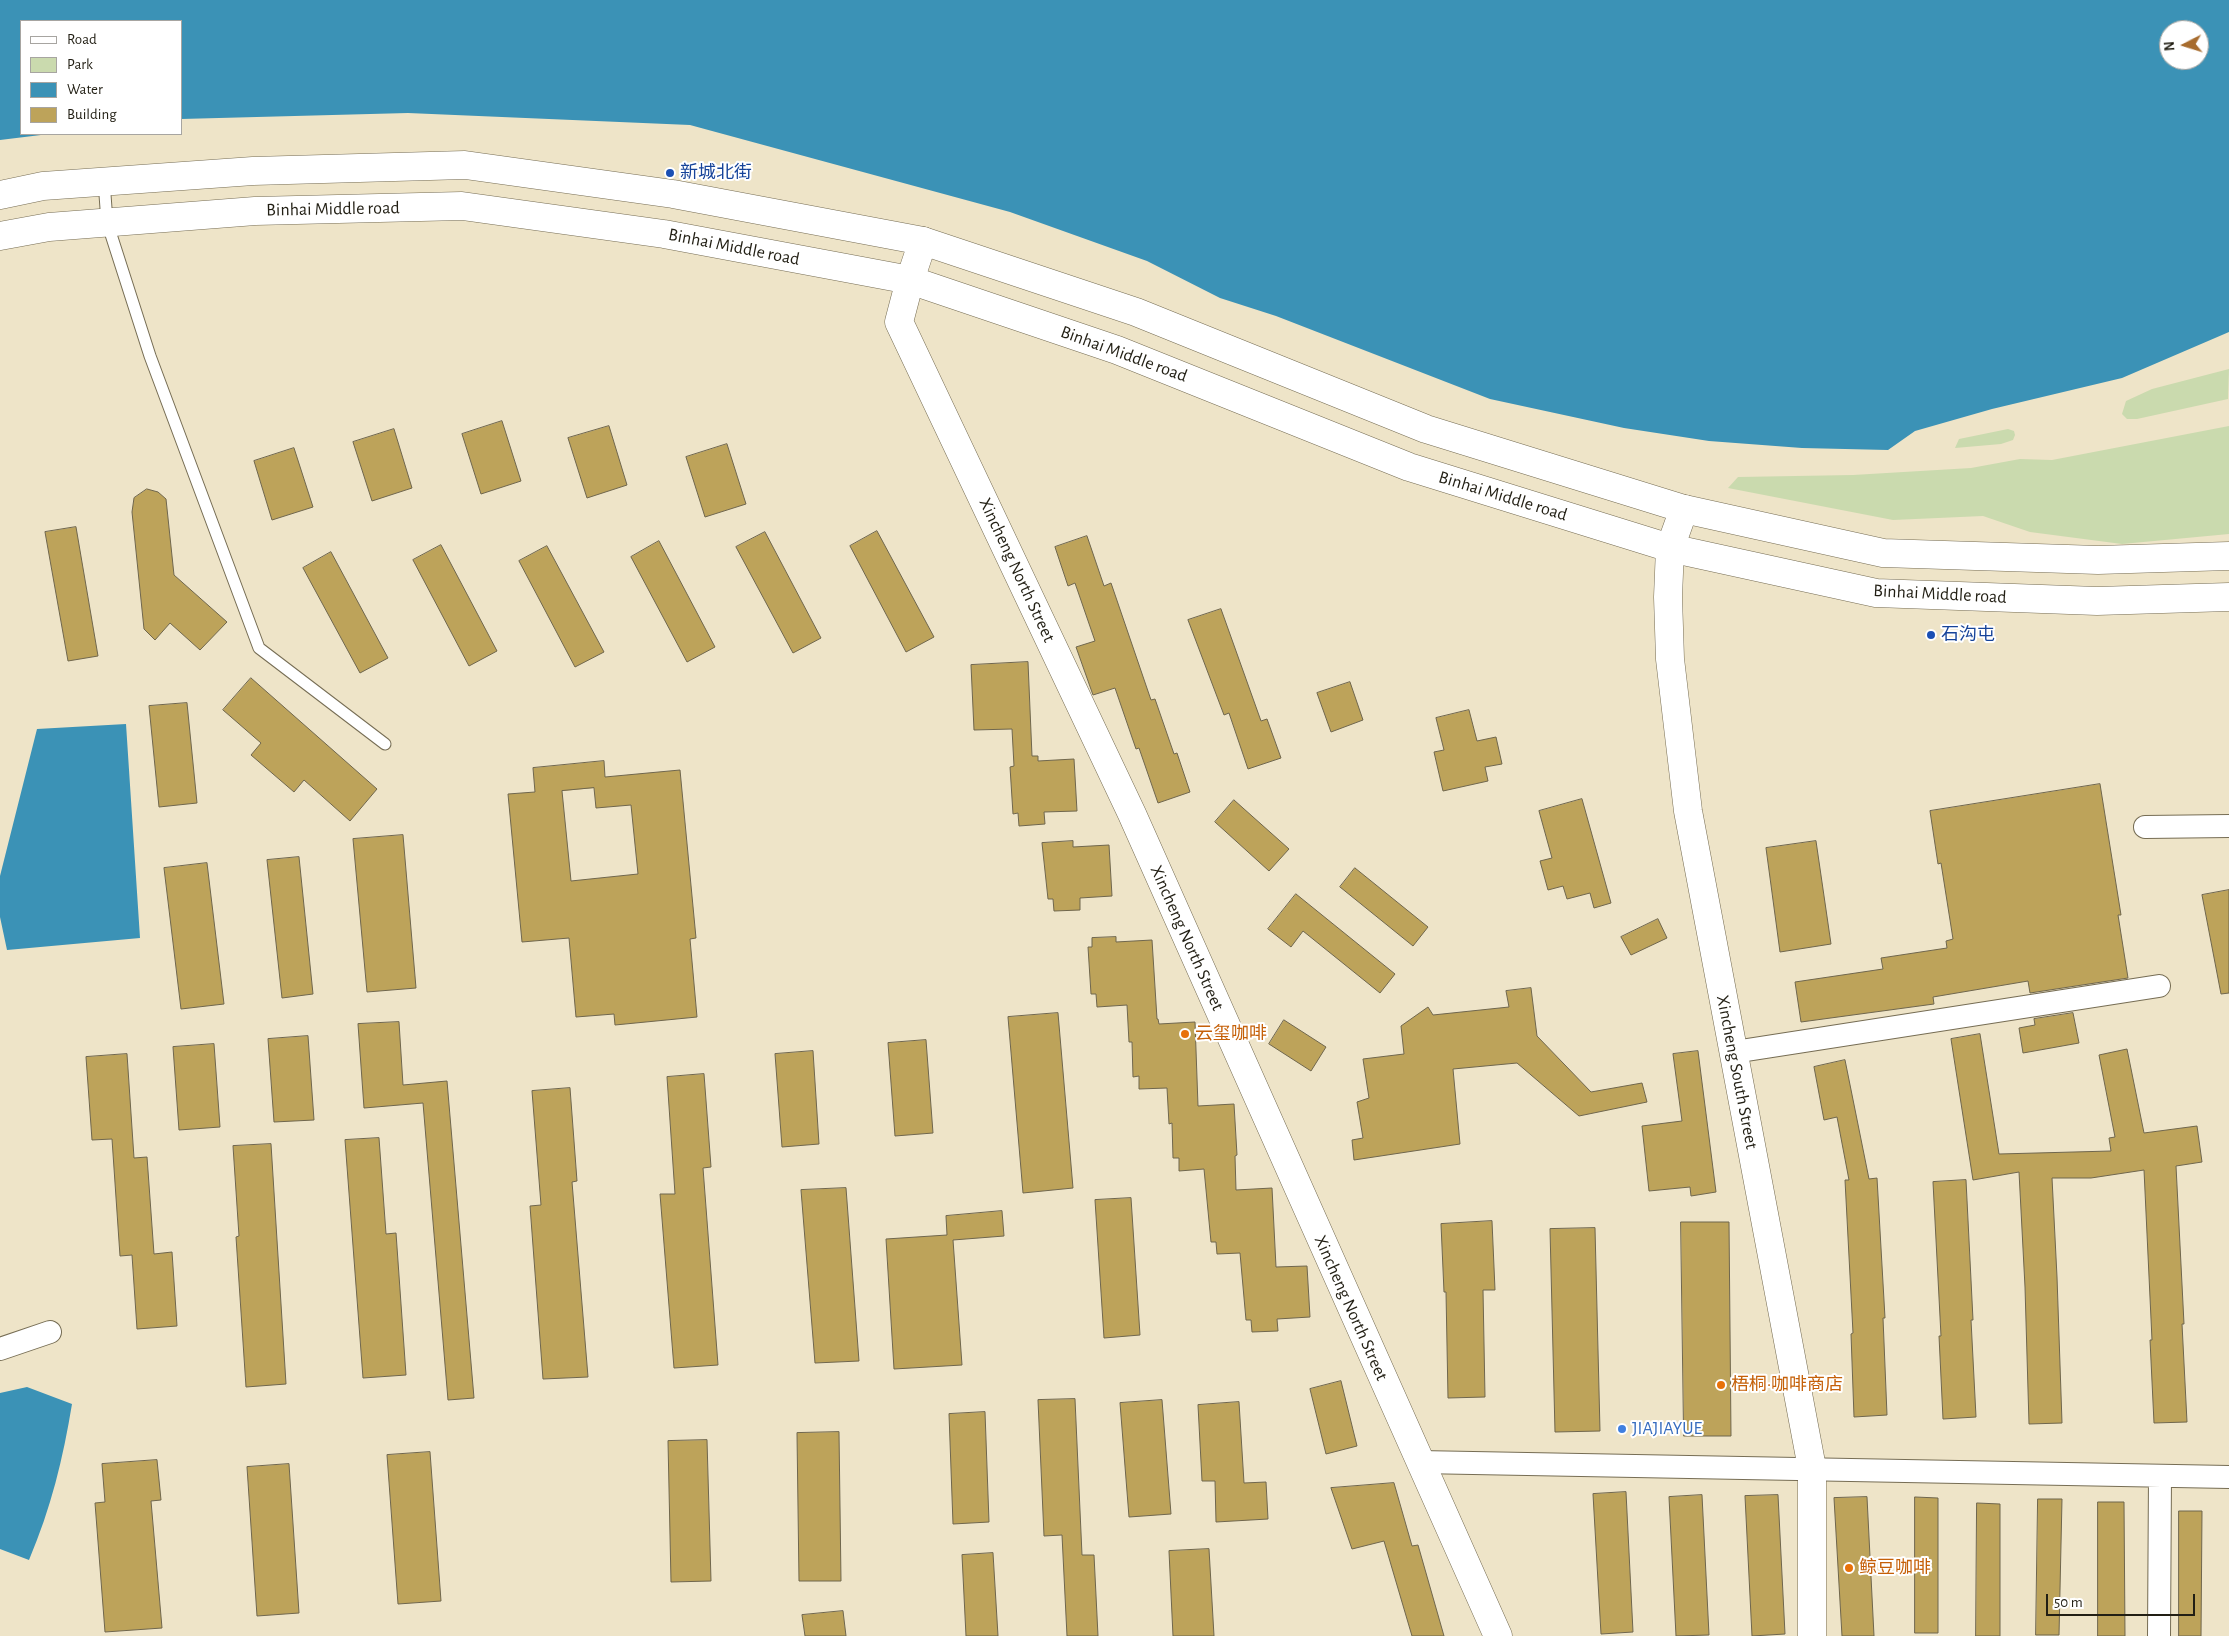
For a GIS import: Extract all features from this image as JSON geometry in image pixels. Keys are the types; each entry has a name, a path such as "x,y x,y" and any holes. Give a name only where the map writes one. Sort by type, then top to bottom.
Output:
{"main road":[{"path":"0,195 43,186 253,171 465,165 673,194 923,241 1136,312 1426,429 1684,509 1883,553 2098,560 2229,556"},
{"name":"Binhai Middle road","path":"0,236 49,227 255,211 462,206 664,234 910,280 1118,350 1408,467 1670,548 1876,593 2097,601 2229,597"},
{"name":"Xincheng North Street","path":"923,241 899,322 1132,814 1498,1636"},
{"name":"Xincheng South Street","path":"1684,509 1670,548 1668,597 1670,659 1688,811 1812,1468 1812,1636"}],"street":[{"path":"2145,827 2229,826"},
{"path":"1734,1052 2159,986"},
{"path":"0,1349 50,1332"},
{"path":"1419,1462 2229,1477"},
{"path":"2159,1636 2160,1476"}],"lane":[{"path":"104,181 107,222 150,356 259,648 385,744"}],"green space":[{"path":"2229,369 2228,399 2137,419 2127,419 2122,414 2126,401 2152,389"},
{"path":"2229,426 2229,534 2122,544 2030,532 1983,516 1893,520 1728,488 1738,477 1853,475 1971,468 2020,459 2052,460"},
{"path":"2008,429 2014,431 2013,440 2001,444 1955,448 1959,439"}],"water":[{"path":"0,0 2229,0 2229,332 2122,378 1992,409 1915,431 1888,450 1802,448 1709,441 1624,428 1490,399 1276,316 1220,298 1147,261 1010,212 690,125 408,113 182,119 182,20 20,20 20,135 41,135 0,140"},
{"path":"126,724 140,938 7,950 0,917 0,876 37,729"},
{"path":"27,1387 72,1404 65,1444 55,1483 44,1521 29,1560 0,1549 0,1393"}],"building":[{"path":"502,421 521,481 481,494 462,434"},
{"path":"609,426 627,485 587,498 568,438"},
{"path":"394,429 412,488 372,501 353,442"},
{"path":"727,444 746,504 705,517 686,457"},
{"path":"294,448 313,507 272,520 254,461"},
{"path":"147,489 158,492 166,499 174,575 227,622 200,650 170,623 155,640 144,629 132,512 134,498"},
{"path":"76,527 98,656 68,661 45,532"},
{"path":"877,531 934,637 906,652 850,546"},
{"path":"765,532 821,638 793,653 736,547"},
{"path":"1087,536 1104,586 1111,583 1151,700 1155,699 1174,754 1177,753 1190,792 1158,803 1139,748 1136,749 1115,688 1093,695 1076,647 1095,641 1075,583 1068,586 1055,547"},
{"path":"659,541 715,647 687,662 631,557"},
{"path":"441,545 497,651 469,666 413,560"},
{"path":"547,546 604,652 575,667 519,561"},
{"path":"331,552 388,658 360,673 303,568"},
{"path":"1221,609 1261,721 1267,719 1281,758 1248,769 1229,713 1224,715 1188,620"},
{"path":"1028,662 1032,756 1038,756 1038,761 1074,759 1077,811 1044,812 1045,824 1019,826 1018,813 1013,814 1010,767 1014,766 1012,729 974,730 971,665"},
{"path":"251,678 377,789 350,821 304,780 294,792 251,755 261,743 223,710"},
{"path":"1350,682 1363,720 1331,732 1317,693"},
{"path":"187,703 197,803 159,807 149,706"},
{"path":"1469,710 1477,741 1496,737 1502,764 1485,767 1488,781 1443,791 1434,752 1444,750 1436,718"},
{"path":"604,761 605,777 680,770 696,938 690,939 697,1017 615,1025 614,1014 576,1017 569,938 522,942 508,794 535,792 533,768","holes":["594,788 596,808 631,805 638,874 571,881 562,791"]},
{"path":"2100,784 2121,915 2118,915 2128,978 2030,993 2028,981 1933,997 1934,1004 1801,1022 1795,982 1883,969 1881,958 1947,948 1946,941 1953,939 1941,863 1938,864 1930,811"},
{"path":"1582,799 1611,903 1594,908 1590,893 1567,899 1563,886 1548,890 1540,861 1552,858 1539,811"},
{"path":"1234,800 1289,849 1269,871 1215,822"},
{"path":"403,835 416,988 367,992 353,839"},
{"path":"1073,841 1073,847 1109,845 1112,896 1080,898 1080,910 1054,911 1053,899 1048,899 1042,843"},
{"path":"1816,841 1831,944 1780,952 1766,848"},
{"path":"299,857 313,994 282,998 267,860"},
{"path":"207,863 224,1004 181,1009 164,868"},
{"path":"1355,868 1428,927 1413,946 1340,887"},
{"path":"2229,890 2229,993 2221,994 2202,895"},
{"path":"1296,894 1395,974 1380,993 1303,931 1291,947 1268,929"},
{"path":"1658,919 1667,938 1631,955 1621,937"},
{"path":"1116,937 1116,942 1152,940 1157,1019 1159,1024 1195,1022 1198,1106 1234,1104 1237,1155 1235,1156 1236,1190 1272,1188 1276,1267 1307,1266 1310,1317 1277,1319 1278,1331 1252,1332 1251,1320 1246,1320 1240,1253 1217,1254 1216,1242 1211,1242 1204,1169 1179,1171 1179,1158 1173,1158 1172,1123 1169,1124 1167,1088 1139,1089 1139,1076 1133,1077 1132,1042 1129,1042 1127,1005 1097,1007 1096,994 1091,994 1088,947 1092,947 1092,938"},
{"path":"1531,988 1537,1036 1591,1092 1642,1083 1647,1102 1579,1116 1517,1063 1453,1069 1460,1144 1354,1160 1352,1140 1363,1138 1357,1102 1369,1098 1363,1059 1404,1054 1401,1026 1428,1007 1433,1015 1509,1007 1506,991"},
{"path":"1058,1013 1073,1188 1023,1193 1008,1017"},
{"path":"2073,1013 2079,1043 2023,1053 2019,1028 2035,1025 2034,1019"},
{"path":"1284,1020 1326,1047 1311,1071 1269,1044"},
{"path":"399,1022 403,1085 447,1081 474,1398 448,1400 423,1103 364,1108 358,1024"},
{"path":"1980,1034 1999,1154 2111,1151 2109,1138 2115,1137 2099,1055 2127,1049 2144,1133 2197,1126 2202,1162 2176,1166 2187,1422 2154,1423 2144,1170 2091,1178 2052,1178 2062,1423 2029,1424 2019,1172 1973,1180 1951,1039"},
{"path":"308,1036 314,1120 274,1122 268,1039"},
{"path":"926,1040 933,1133 895,1136 888,1043"},
{"path":"214,1044 220,1127 179,1130 173,1047"},
{"path":"813,1051 819,1144 782,1147 775,1054"},
{"path":"1698,1051 1716,1192 1691,1196 1690,1187 1649,1191 1642,1126 1682,1121 1673,1054"},
{"path":"127,1054 134,1158 147,1157 154,1254 172,1252 177,1326 137,1329 132,1255 120,1256 112,1139 92,1140 86,1057"},
{"path":"1845,1060 1869,1179 1877,1178 1885,1318 1883,1318 1887,1415 1854,1417 1851,1334 1853,1333 1845,1180 1849,1180 1837,1117 1824,1120 1814,1067"},
{"path":"704,1074 711,1167 703,1168 718,1365 674,1368 660,1194 675,1194 667,1077"},
{"path":"570,1088 577,1181 572,1182 588,1377 543,1379 530,1206 541,1205 532,1091"},
{"path":"379,1138 386,1234 396,1233 406,1375 363,1378 345,1140"},
{"path":"271,1144 286,1384 246,1387 236,1237 239,1236 233,1146"},
{"path":"1966,1180 1976,1417 1943,1419 1939,1336 1941,1336 1933,1182"},
{"path":"846,1188 859,1361 815,1363 801,1190"},
{"path":"1131,1198 1140,1335 1104,1338 1095,1200"},
{"path":"1002,1211 1004,1236 953,1240 962,1365 894,1369 886,1239 947,1235 946,1216"},
{"path":"1492,1221 1495,1290 1483,1290 1485,1397 1448,1398 1446,1292 1444,1292 1441,1224"},
{"path":"1681,1222 1729,1222 1731,1436 1684,1436"},
{"path":"1595,1228 1600,1431 1555,1432 1550,1229"},
{"path":"1341,1381 1357,1446 1326,1454 1310,1389"},
{"path":"1075,1399 1082,1555 1094,1555 1098,1636 1067,1636 1062,1535 1044,1536 1038,1400"},
{"path":"1162,1400 1171,1514 1129,1517 1120,1403"},
{"path":"1239,1402 1244,1483 1266,1482 1268,1519 1216,1522 1215,1481 1202,1481 1198,1405"},
{"path":"985,1412 989,1522 953,1524 949,1414"},
{"path":"839,1432 841,1581 799,1581 797,1433"},
{"path":"707,1440 711,1581 671,1582 668,1441"},
{"path":"430,1452 441,1601 398,1604 387,1455"},
{"path":"157,1460 161,1500 151,1501 162,1628 105,1632 95,1503 105,1502 102,1464"},
{"path":"289,1464 299,1613 257,1616 247,1467"},
{"path":"1394,1483 1412,1546 1418,1545 1444,1636 1412,1636 1384,1541 1352,1549 1331,1488"},
{"path":"1626,1492 1633,1632 1601,1634 1593,1494"},
{"path":"1702,1495 1709,1635 1676,1636 1669,1497"},
{"path":"1778,1495 1785,1634 1752,1636 1745,1496"},
{"path":"1867,1497 1874,1636 1842,1636 1834,1498"},
{"path":"1915,1497 1938,1498 1938,1633 1915,1633"},
{"path":"2038,1499 2062,1499 2059,1635 2036,1635"},
{"path":"2098,1502 2124,1502 2125,1636 2098,1636"},
{"path":"1977,1503 2000,1504 2000,1636 1976,1636"},
{"path":"2179,1511 2202,1511 2201,1636 2179,1636"},
{"path":"1209,1549 1214,1636 1173,1636 1169,1551"},
{"path":"993,1553 998,1636 966,1636 962,1555"},
{"path":"843,1611 846,1636 805,1636 802,1615"}],"place":[{"name":"新城北街","path":"670,173"},
{"name":"石沟屯","path":"1931,635"},
{"name":"云玺咖啡","path":"1185,1034"},
{"name":"梧桐·咖啡商店","path":"1721,1385"},
{"name":"JIAJIAYUE","path":"1622,1429"},
{"name":"鲸豆咖啡","path":"1849,1568"}]}
